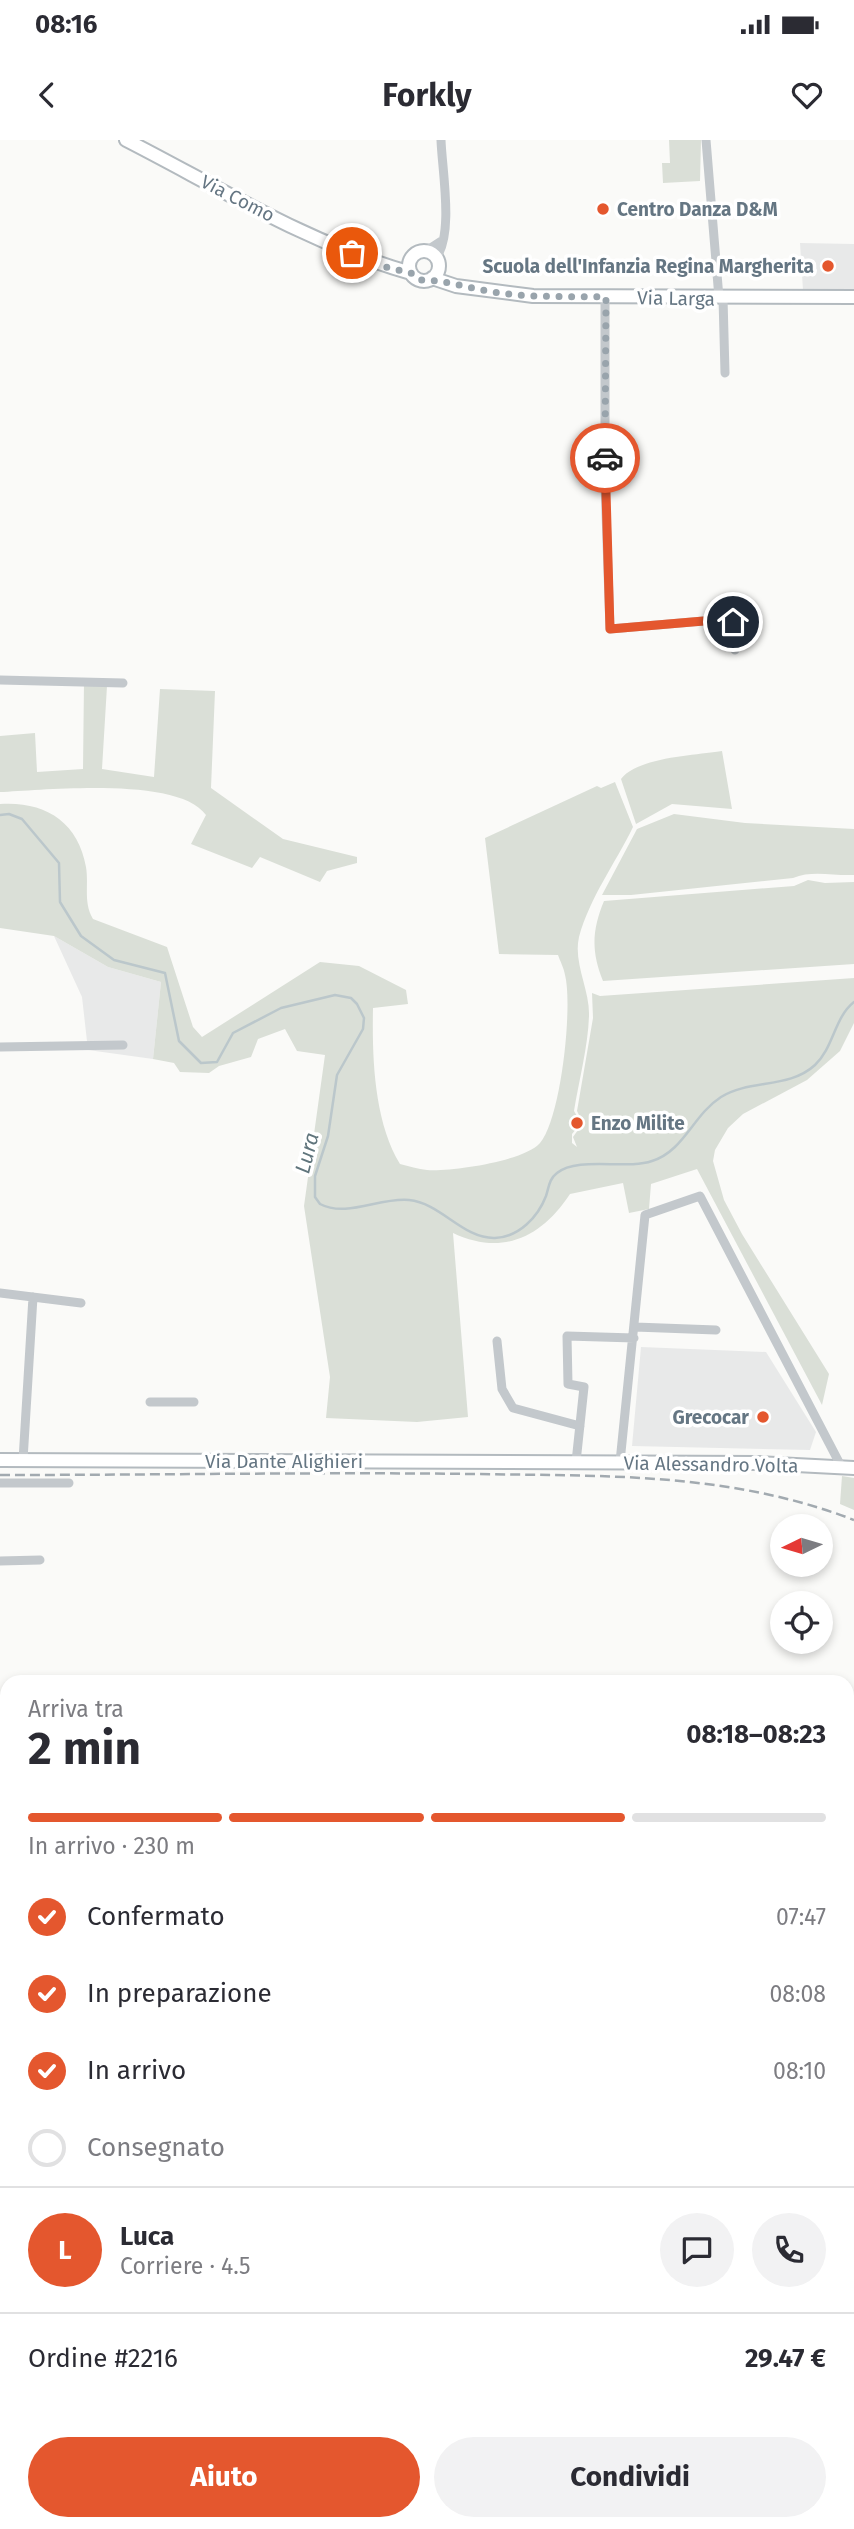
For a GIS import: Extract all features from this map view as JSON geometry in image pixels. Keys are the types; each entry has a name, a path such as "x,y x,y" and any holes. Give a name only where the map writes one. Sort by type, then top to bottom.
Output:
{"street":[{"name":"Via Como","path":"126,140 352,253 377,265 411,273 421,280 433,264 413,256 385,260 352,253"},
{"path":"433,264 444,239 441,140"},
{"path":"706,140 721,298 725,373"},
{"path":"411,273 409,264 413,256"},
{"name":"Via Larga","path":"433,264 456,286 533,296 854,297"},
{"path":"606,297 605,483 610,629 727,619 733,622 735,650"},
{"path":"0,680 123,683"},
{"path":"0,1046 123,1045"},
{"path":"620,1462 643,1256 645,1215 701,1196 847,1467"},
{"path":"0,1293 81,1303"},
{"path":"23,1460 33,1297"},
{"path":"635,1326 716,1330"},
{"path":"571,1462 580,1426 584,1387 568,1384 567,1336 634,1338"},
{"path":"497,1341 502,1389 513,1408 580,1426"},
{"path":"149,1402 194,1402"},
{"name":"Via Dante Alighieri","path":"0,1460 571,1462"},
{"name":"Via Alessandro Volta","path":"571,1462 847,1467"},
{"path":"0,1483 69,1483"},
{"path":"0,1561 40,1560"}],"shaded area":[{"path":"669,140 701,140 700,181 663,183 662,163 670,163"},
{"name":"Scuola dell'Infanzia Regina Margherita","path":"800,243 854,244 854,289 803,290"},
{"path":"84,682 107,686 102,769 154,777 160,689 215,691 211,788 283,839 357,857 357,863 327,871 320,882 260,857 252,868 191,844 206,815 191,803 169,795 110,788 0,792 0,736 35,733 37,772 83,769"},
{"path":"722,751 732,809 672,804 636,824 621,779 629,772 654,762"},
{"path":"615,782 633,827 596,894 579,937 578,957 589,1016 574,1111 581,1123 572,1134 572,1143 577,1147 573,1137 583,1123 577,1111 593,1018 592,993 600,996 854,978 854,1023 840,1051 807,1080 743,1114 728,1128 715,1150 713,1161 724,1200 742,1234 829,1374 822,1405 697,1169 651,1184 649,1209 629,1213 623,1183 570,1194 546,1222 519,1239 488,1243 453,1233 468,1417 417,1422 326,1418 330,1377 304,1206 325,1055 297,1051 285,1029 258,1039 251,1057 219,1066 209,1073 180,1072 174,1063 153,1059 161,982 108,967 54,936 0,928 0,804 31,806 44,810 67,826 82,851 86,867 87,900 93,919 167,947 193,1027 202,1037 320,962 359,966 406,990 408,1004 373,1008 376,1089 385,1129 400,1164 424,1170 438,1170 504,1160 540,1143 554,1111 563,1062 567,990 563,967 558,955 499,954 485,838 597,786 601,788"},
{"path":"674,814 745,823 854,829 854,875 808,874 793,878 631,895 602,895 637,829"},
{"path":"808,880 825,883 854,882 854,964 603,981 596,960 594,941 604,901 794,886"},
{"path":"54,936 108,967 161,982 153,1059 88,1050 82,997"},
{"path":"641,1347 766,1352 816,1432 810,1450 632,1446"},
{"path":"842,1476 854,1478 854,1510 840,1504"}],"waterway":[{"name":"Lura","path":"0,815 9,814 22,819 59,863 60,902 81,936 114,960 165,973 179,1041 201,1063 217,1062 233,1033 281,1008 335,995 351,998 357,1004 364,1018 363,1029 337,1075 328,1136 315,1176 315,1197 320,1204 330,1208 352,1208 409,1200 431,1207 483,1237 495,1238 512,1234 533,1218 546,1196 552,1178 566,1168 589,1164 652,1161 663,1156 681,1141 703,1113 721,1097 732,1091 805,1073 821,1058 842,1016 854,1002"}],"railway":[{"path":"0,1475 413,1473 618,1477 713,1485 760,1493 807,1504 854,1520"}],"way so far":[{"path":"352,253 377,265 411,273 421,280 432,278 456,286 517,295 606,297 605,458"}],"place":[{"name":"Centro Danza D&M","path":"603,209"},
{"name":"Scuola dell'Infanzia Regina Margherita","path":"828,266"},
{"name":"Enzo Milite","path":"577,1123"},
{"name":"Grecocar","path":"763,1417"}],"route":[{"path":"605,458 610,629 727,619 733,622"}]}
